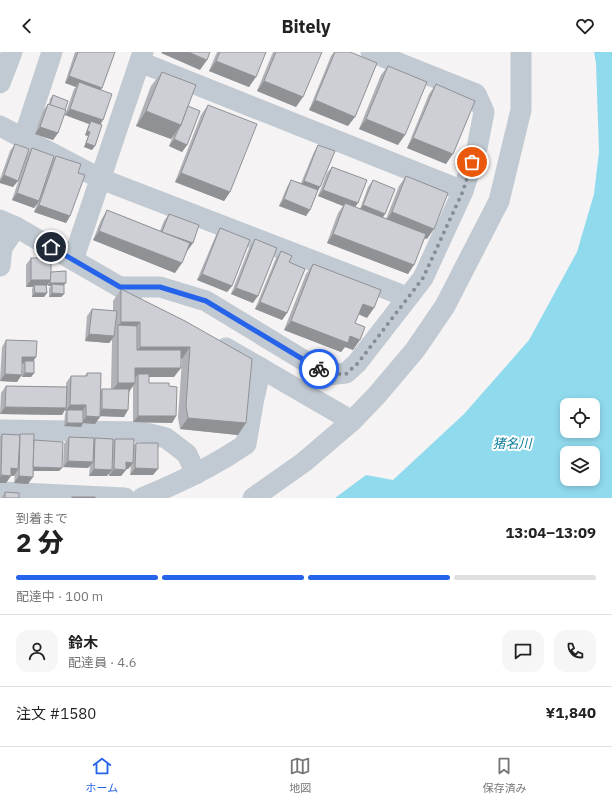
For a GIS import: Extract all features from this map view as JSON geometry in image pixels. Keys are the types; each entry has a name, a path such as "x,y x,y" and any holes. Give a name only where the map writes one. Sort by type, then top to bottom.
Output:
{"street":[{"path":"0,83 12,52"},
{"path":"24,137 52,52"},
{"path":"120,287 160,287 206,301 328,374 346,374 358,363 423,278 463,191 477,148 484,112 476,94 371,52"},
{"path":"253,498 304,462 352,420 377,395 415,350 445,306 499,201 521,110 521,52"},
{"path":"73,260 142,57 463,191"},
{"path":"0,126 24,137 101,179 407,297"},
{"path":"0,266 2,248 8,224 154,306"},
{"path":"208,337 352,420"},
{"path":"142,498 196,474 223,460 246,444 254,398 262,368"},
{"path":"0,430 142,432 166,438 187,454 196,474"},
{"path":"0,492 125,498"}],"water":[{"name":"猪名川","path":"594,52 612,52 612,498 335,498 366,475 393,480 464,414 529,340 577,252 594,194 599,152 596,63"}],"building":[{"path":"78,52 115,52 102,88 69,76"},
{"path":"188,52 210,52 207,60"},
{"path":"220,52 266,52 256,77 216,61"},
{"path":"276,52 322,52 303,97 264,81"},
{"path":"335,52 350,52 377,63 355,117 315,100"},
{"path":"388,66 427,82 405,135 366,119"},
{"path":"162,72 196,85 181,125 146,111"},
{"path":"79,82 112,94 103,120 70,109"},
{"path":"436,84 475,101 453,154 413,138"},
{"path":"53,95 68,101 65,110 50,105"},
{"path":"48,104 66,110 58,133 40,127"},
{"path":"208,105 257,124 230,192 181,173"},
{"path":"188,106 200,111 187,145 174,139"},
{"path":"91,121 102,125 95,146 86,143 90,132 87,131"},
{"path":"15,144 29,149 18,181 4,175"},
{"path":"318,145 335,151 320,187 304,181"},
{"path":"32,148 54,156 39,201 17,193"},
{"path":"56,156 81,164 78,173 85,175 70,216 39,205"},
{"path":"332,167 367,180 358,203 323,190"},
{"path":"406,176 448,193 434,229 392,212"},
{"path":"291,180 318,190 310,210 284,199"},
{"path":"373,180 395,189 385,214 363,205"},
{"path":"345,203 426,234 414,265 333,234"},
{"path":"107,210 190,243 182,263 99,231"},
{"path":"169,214 199,225 193,243 162,232"},
{"path":"220,228 250,240 232,286 202,274"},
{"path":"255,239 277,248 258,296 236,288"},
{"path":"281,251 292,256 289,262 305,269 287,313 260,302"},
{"path":"31,258 51,258 51,280 31,280"},
{"path":"313,264 381,290 374,308 363,304 355,323 365,327 360,340 350,336 348,343 291,321"},
{"path":"66,271 66,283 50,283 51,272"},
{"path":"52,284 64,285 64,294 52,293"},
{"path":"34,285 46,285 47,293 35,293"},
{"path":"121,289 185,321 252,359 246,423 188,418 186,406 190,347 140,347 140,322 121,322"},
{"path":"92,309 117,311 114,336 89,334"},
{"path":"118,325 137,326 137,350 181,350 181,368 135,368 135,383 118,383"},
{"path":"6,340 37,341 36,357 22,357 22,375 5,374"},
{"path":"25,361 34,361 34,373 25,373"},
{"path":"87,373 101,373 100,417 86,416 86,405 70,405 71,376 87,376"},
{"path":"138,374 149,374 149,383 169,383 169,386 177,387 176,416 138,416"},
{"path":"6,386 67,387 66,408 5,407"},
{"path":"102,389 129,389 128,410 102,409"},
{"path":"67,410 83,410 83,423 67,423"},
{"path":"2,434 20,435 18,469 11,468 11,476 1,475"},
{"path":"20,434 34,434 33,477 19,476"},
{"path":"69,437 94,438 93,462 68,461"},
{"path":"95,438 113,439 112,470 94,469"},
{"path":"115,439 134,439 133,463 126,462 126,470 114,469"},
{"path":"34,440 63,442 62,468 33,467"},
{"path":"136,443 158,443 158,469 135,468"},
{"path":"5,492 19,493 19,498 5,498"},
{"path":"95,497 95,498 72,498"}],"way so far":[{"path":"319,369 328,374 346,374 358,363 423,278 463,191 472,162"}],"route":[{"path":"51,247 120,287 160,287 206,301 319,369"}]}
